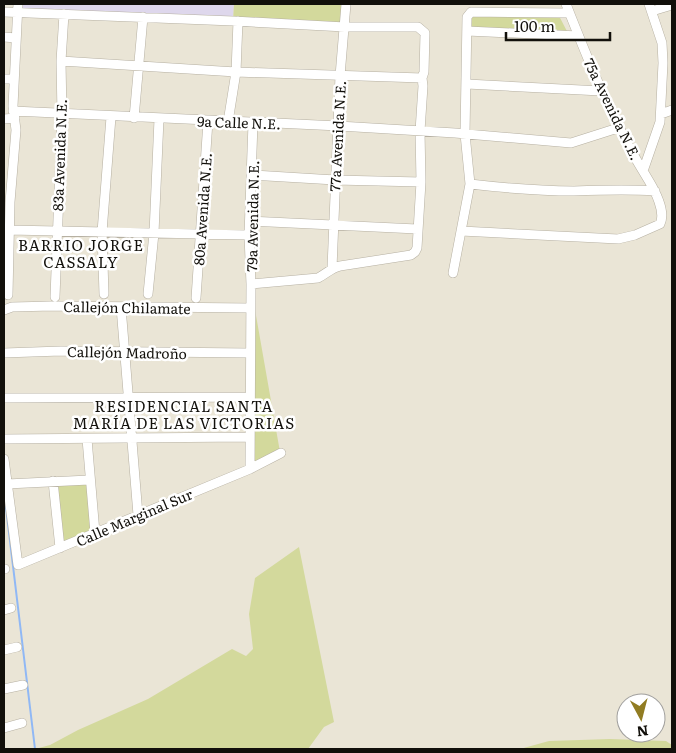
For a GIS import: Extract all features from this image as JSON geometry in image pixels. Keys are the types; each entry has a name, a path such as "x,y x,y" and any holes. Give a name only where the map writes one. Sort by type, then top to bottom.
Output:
{"street":[{"name":"77a Avenida N.E.","path":"332,268 340,76 346,4"},
{"path":"643,171 661,114 662,43 651,8 672,5"},
{"path":"8,295 6,242 9,230 7,202 8,160 14,115 18,8"},
{"path":"4,12 18,8 64,14 345,27 418,28 424,30 424,72 422,78 420,131 421,182 417,248 415,252 411,255 332,268 318,278 251,284"},
{"path":"453,273 470,184 465,134 467,17 472,12 568,8"},
{"name":"75a Avenida N.E.","path":"461,231 618,239 635,235 660,224 661,214 655,191 618,128 568,8"},
{"name":"83a Avenida N.E.","path":"54,297 62,114 61,61 64,14"},
{"path":"134,118 143,17"},
{"path":"228,122 236,72 238,21"},
{"path":"467,31 579,36"},
{"path":"4,38 16,38"},
{"path":"61,61 236,72 422,78"},
{"path":"4,79 14,80"},
{"path":"467,84 601,91"},
{"path":"661,114 672,110"},
{"name":"9a Calle N.E.","path":"4,119 14,115 62,114 339,126 456,133 571,143 618,128"},
{"path":"104,294 102,232 111,117"},
{"path":"148,294 154,233 159,119"},
{"name":"80a Avenida N.E.","path":"196,298 208,121"},
{"name":"79a Avenida N.E.","path":"250,469 251,284 249,235 253,123"},
{"path":"252,175 335,180 421,182"},
{"path":"470,184 518,189 655,191"},
{"path":"250,221 417,228"},
{"path":"9,230 249,235"},
{"name":"Callejón Chilamate","path":"4,310 12,307 53,306 250,308"},
{"path":"121,307 138,515"},
{"name":"Callejón Madroño","path":"4,353 61,351 250,353"},
{"path":"4,398 249,397"},
{"path":"4,439 249,437"},
{"path":"86,439 95,533"},
{"name":"Calle Marginal Sur","path":"7,484 18,565 250,469 280,453"},
{"path":"4,458 7,484 89,480"},
{"path":"53,481 60,548"},
{"path":"4,650 17,647"},
{"path":"4,689 23,685"},
{"path":"4,728 22,723"}],"shaded area":[{"path":"21,4 234,4 233,21 20,8"}],"green space":[{"path":"234,4 346,4 345,25 233,21"},
{"path":"467,9 557,12 571,39 467,33"},
{"path":"254,304 280,452 250,466"},
{"path":"89,480 95,532 61,547 53,481"},
{"path":"299,547 334,722 324,727 308,749 35,749 50,745 78,730 148,699 232,649 246,656 253,649 249,614 255,578"},
{"path":"610,739 616,739 616,743 666,743 666,741 672,745 672,749 520,749 549,741"}],"waterway":[{"path":"4,491 35,749"}],"district":[{"name":"BARRIO JORGE CASSALY","path":"81,252"},
{"name":"RESIDENCIAL SANTA MARÍA DE LAS VICTORIAS","path":"184,414"}]}
